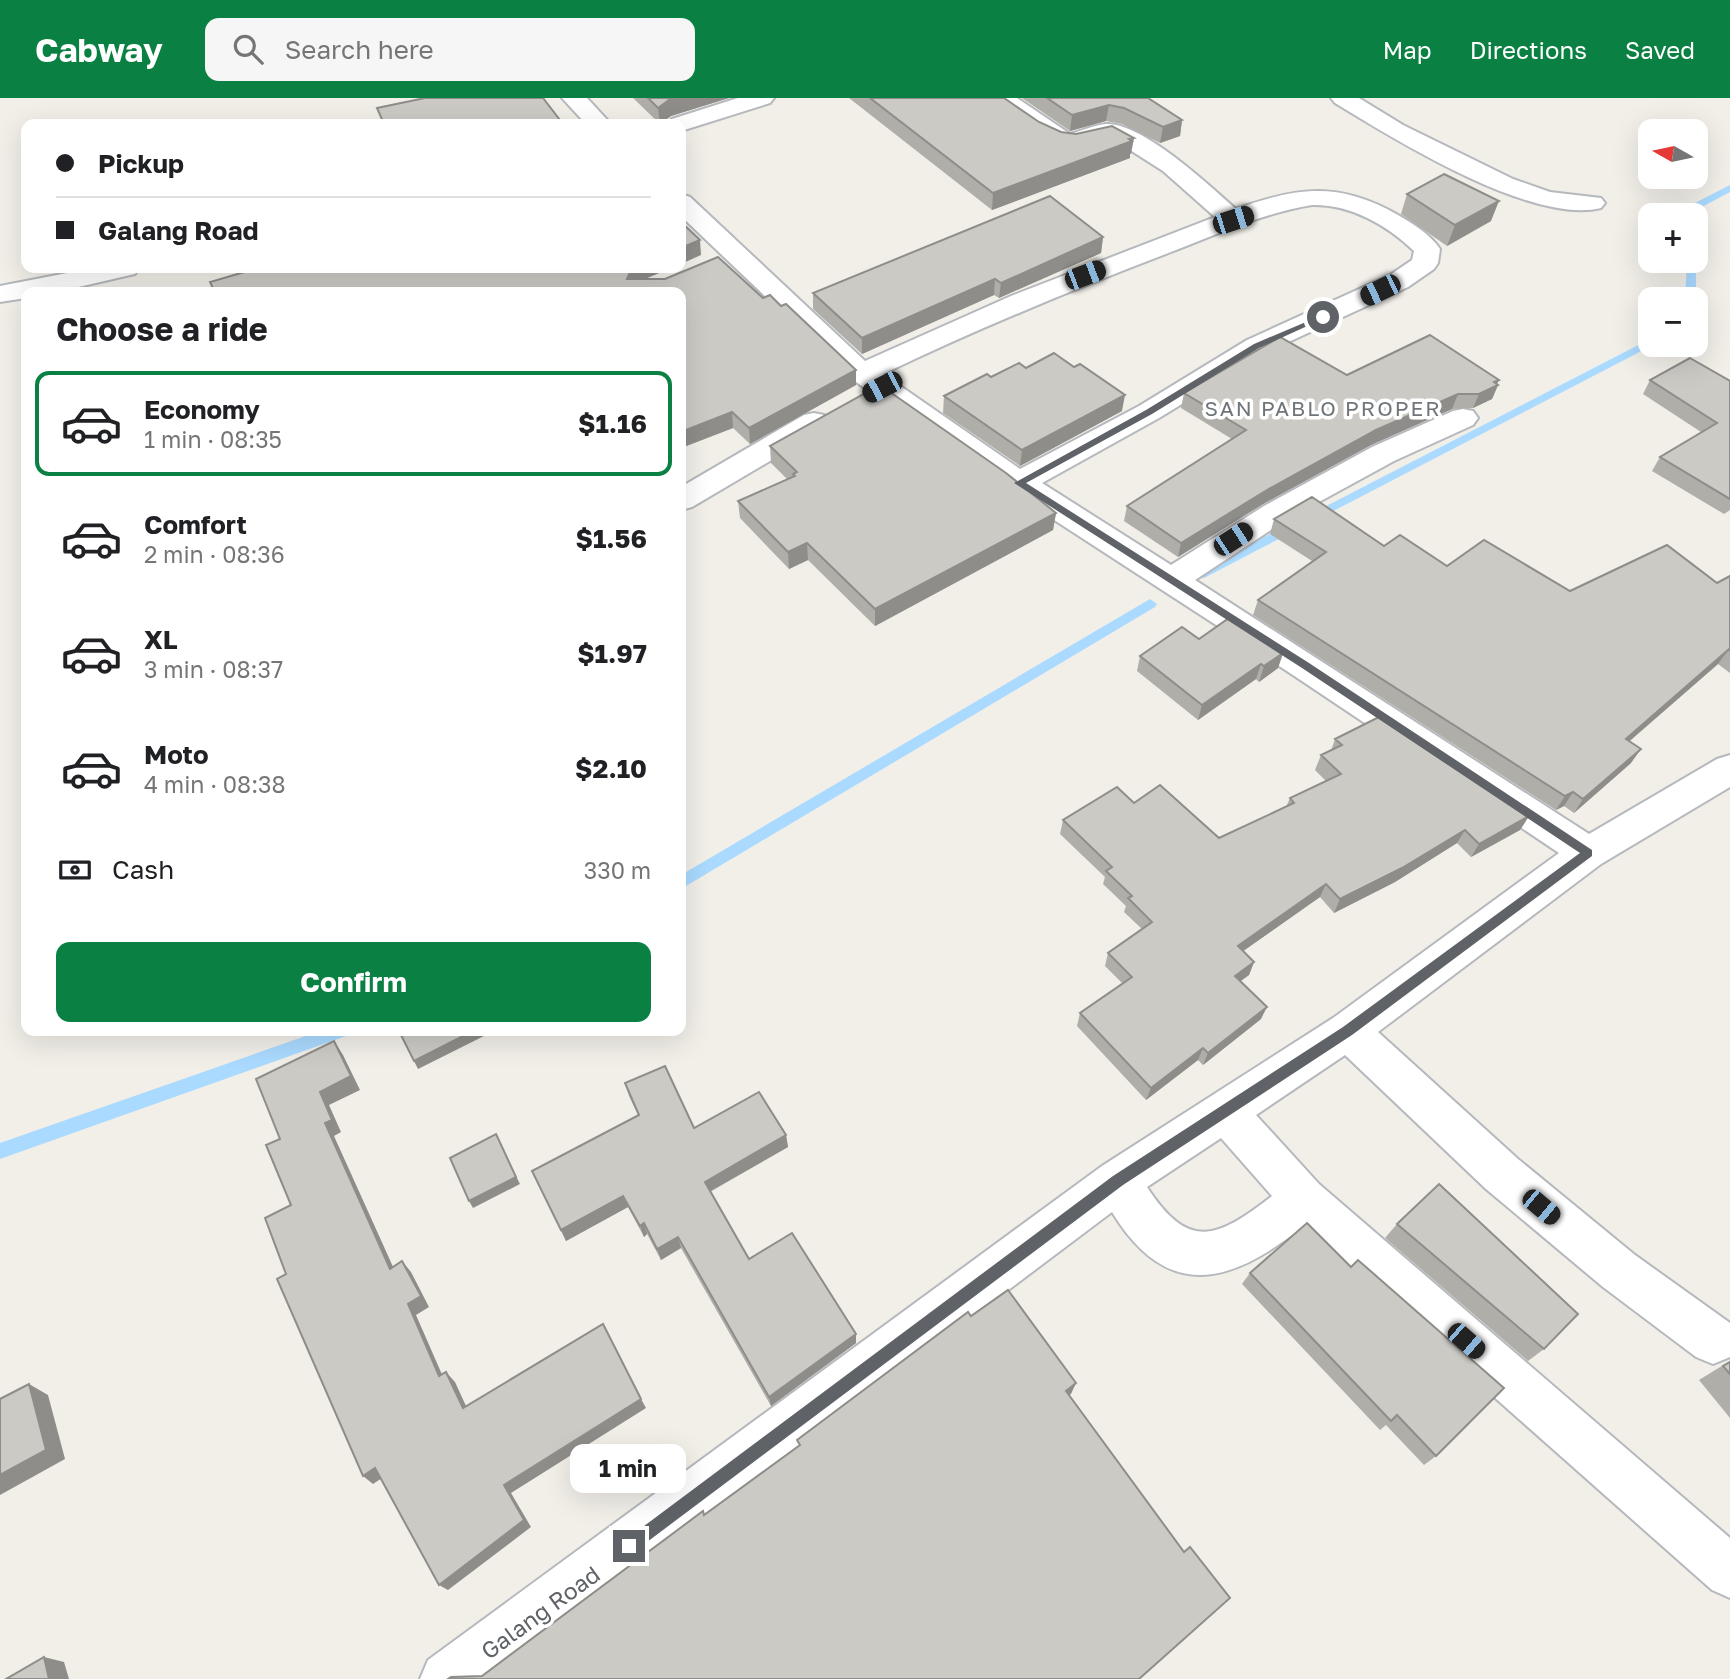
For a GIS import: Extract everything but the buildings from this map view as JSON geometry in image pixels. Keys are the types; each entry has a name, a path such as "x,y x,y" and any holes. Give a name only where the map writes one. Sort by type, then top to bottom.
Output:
{"street":[{"path":"574,98 594,119"},
{"path":"686,122 762,98"},
{"path":"1002,98 1059,138 1069,141 1108,131 1124,136 1172,166 1233,220"},
{"path":"1343,98 1395,130 1504,184 1547,199 1592,202"},
{"path":"686,497 845,406 872,380 939,335 1035,294 1233,220 1303,198 1331,197 1351,202 1415,236 1427,249 1425,263 1399,281 1256,346 1149,412 1019,483"},
{"path":"686,209 724,258 872,380 1019,483 1588,853"},
{"path":"43,287 105,273"},
{"path":"0,294 21,291"},
{"path":"1172,580 1275,513 1383,454 1463,418"},
{"name":"Galang Road","path":"447,1679 1118,1181 1348,1031 1588,853 1730,769"},
{"path":"1348,1031 1502,1174 1619,1271 1713,1340"},
{"path":"1225,1111 1303,1199 1730,1572"},
{"path":"1118,1181 1149,1227 1177,1248 1203,1257 1225,1252 1269,1226 1303,1199"}],"waterway":[{"path":"1702,203 1730,188"},
{"path":"1691,273 1691,287"},
{"path":"1311,517 1638,348"},
{"path":"1199,575 1291,527"},
{"path":"686,880 1150,604"},
{"path":"0,1151 326,1036"}],"district":[{"name":"SAN PABLO PROPER","path":"1323,408"}],"route":[{"path":"629,1546 1118,1181 1348,1031 1588,853 1305,666 1019,483 1149,412 1256,346 1323,317"}]}
